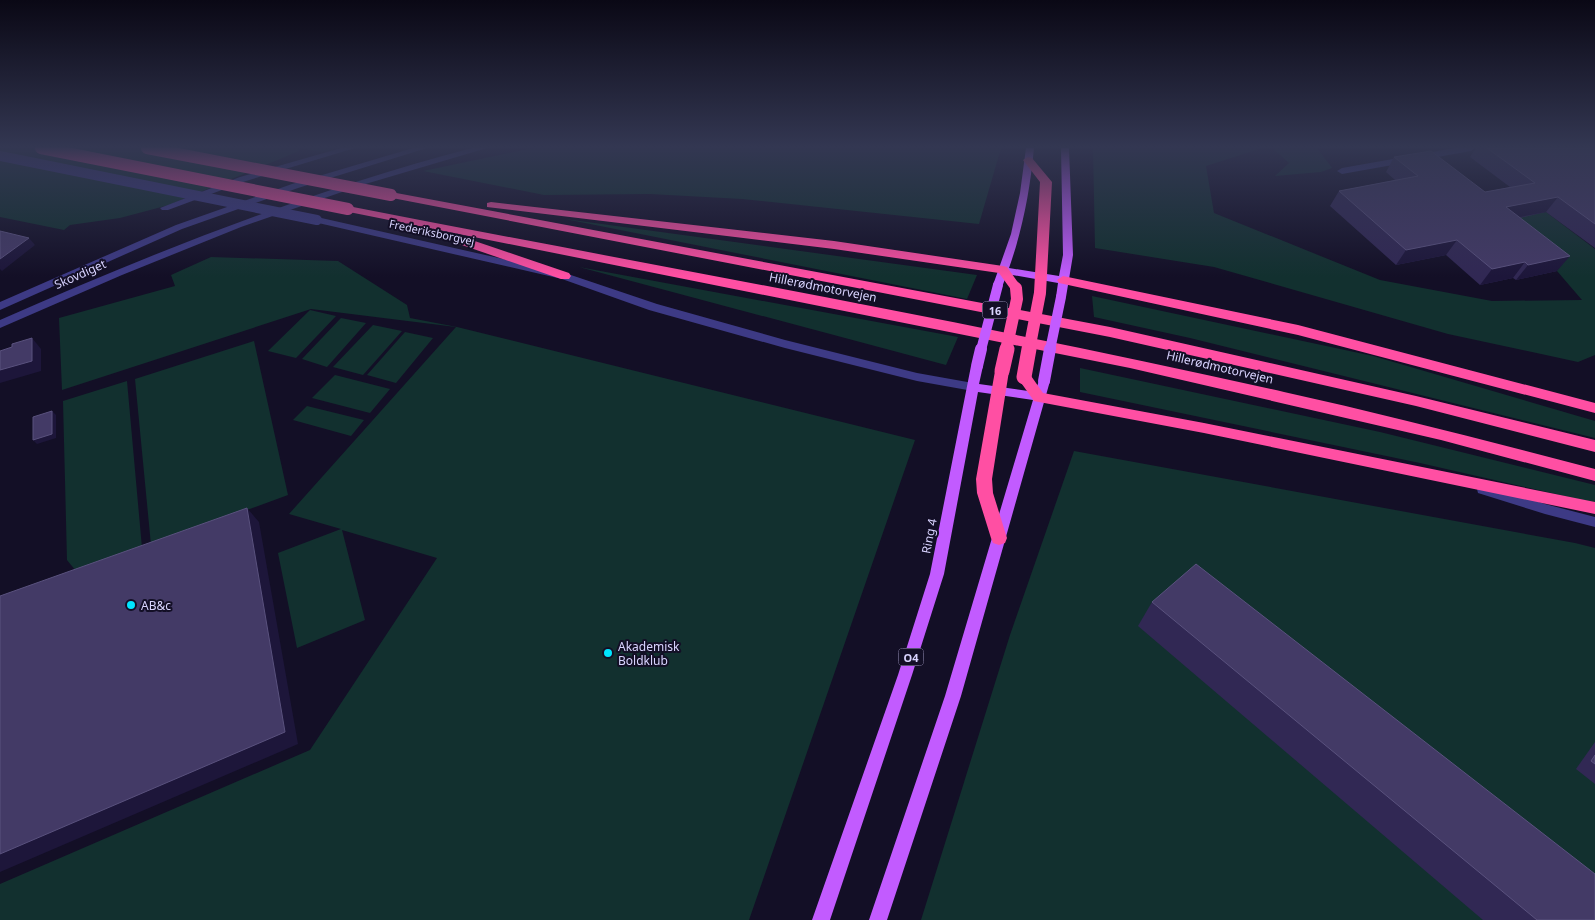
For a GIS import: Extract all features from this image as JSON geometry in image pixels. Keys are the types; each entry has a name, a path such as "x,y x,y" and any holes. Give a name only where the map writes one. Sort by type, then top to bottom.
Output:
{"highway":[{"name":"Hillerødmotorvejen","path":"257,191 1120,359 1418,427 1595,474"},
{"name":"Hillerødmotorvejen","path":"370,191 1110,332 1416,401 1595,446"},
{"path":"1046,191 1040,293 1024,376 1039,397 1204,428 1595,508"},
{"path":"391,195 834,245 1003,270 1016,288 1017,299 1002,371 984,479 985,493 999,538"},
{"path":"404,221 565,276"},
{"path":"1064,280 1213,311 1342,341 1593,408"}],"main road":[{"name":"Ring 4","path":"821,920 906,674 937,574 977,366 998,285 1016,234 1023,191"},
{"path":"878,920 953,696 1044,381 1064,280 1068,237 1066,191"},
{"path":"1003,270 1064,280"},
{"path":"973,387 1039,397"}],"street":[{"name":"Frederiksborgvej","path":"174,191 318,220 565,276 653,307 785,344 917,377 973,387"},
{"path":"165,208 211,191"},
{"name":"Skovdiget","path":"0,306 132,246 179,227 281,191"},
{"name":"Skovdiget","path":"0,324 171,250 332,191"},
{"path":"1459,481 1545,509 1595,522"}],"green space":[{"path":"0,191 203,191 169,205 120,218 70,225 64,230 0,217"},
{"path":"523,191 989,191 979,224 742,199 650,194 544,195"},
{"path":"1094,191 1210,191 1214,213 1380,280 1492,301 1582,300 1557,271 1495,222 1546,212 1595,249 1595,355 1578,362 1448,334 1214,267 1095,248"},
{"path":"565,219 977,275 967,299"},
{"name":"Akademisk Boldklub","path":"211,257 338,261 407,305 410,318 457,327 915,440 749,920 0,920 0,884 310,750 437,558 342,530 365,620 297,648 278,553 341,529 289,514 456,327 311,309 62,390 59,318 175,286 171,275"},
{"path":"579,267 958,337 946,365"},
{"path":"1092,296 1373,356 1595,421 1595,438 1190,338 1094,317"},
{"path":"310,310 336,316 296,358 268,351"},
{"path":"341,318 366,323 327,367 302,359"},
{"path":"373,325 402,331 363,375 333,367"},
{"path":"405,332 433,338 396,383 367,375"},
{"path":"254,341 288,495 151,545 135,379"},
{"path":"1080,368 1380,432 1595,485 1595,503 1420,463 1080,392"},
{"path":"335,375 390,389 370,413 312,398"},
{"path":"127,381 142,548 76,571 67,560 63,401"},
{"path":"307,406 364,420 351,436 293,420"},
{"path":"1074,451 1595,548 1595,920 921,920 1010,635"}],"building":[{"path":"1339,191 1484,191 1595,191 1595,224 1558,197 1506,207 1570,256 1528,265 1525,262 1492,269 1457,240 1406,250"},
{"path":"0,231 29,238 0,259"},
{"path":"32,338 32,361 0,370 0,351 12,347 12,344"},
{"path":"52,411 52,434 33,440 33,417"},
{"path":"247,508 285,732 0,854 0,596"},
{"path":"1196,564 1595,874 1595,920 1537,920 1152,602"},
{"path":"1595,755 1595,764 1591,761"}],"place":[{"name":"AB&c","path":"131,605"},
{"name":"Akademisk Boldklub","path":"608,653"}]}
